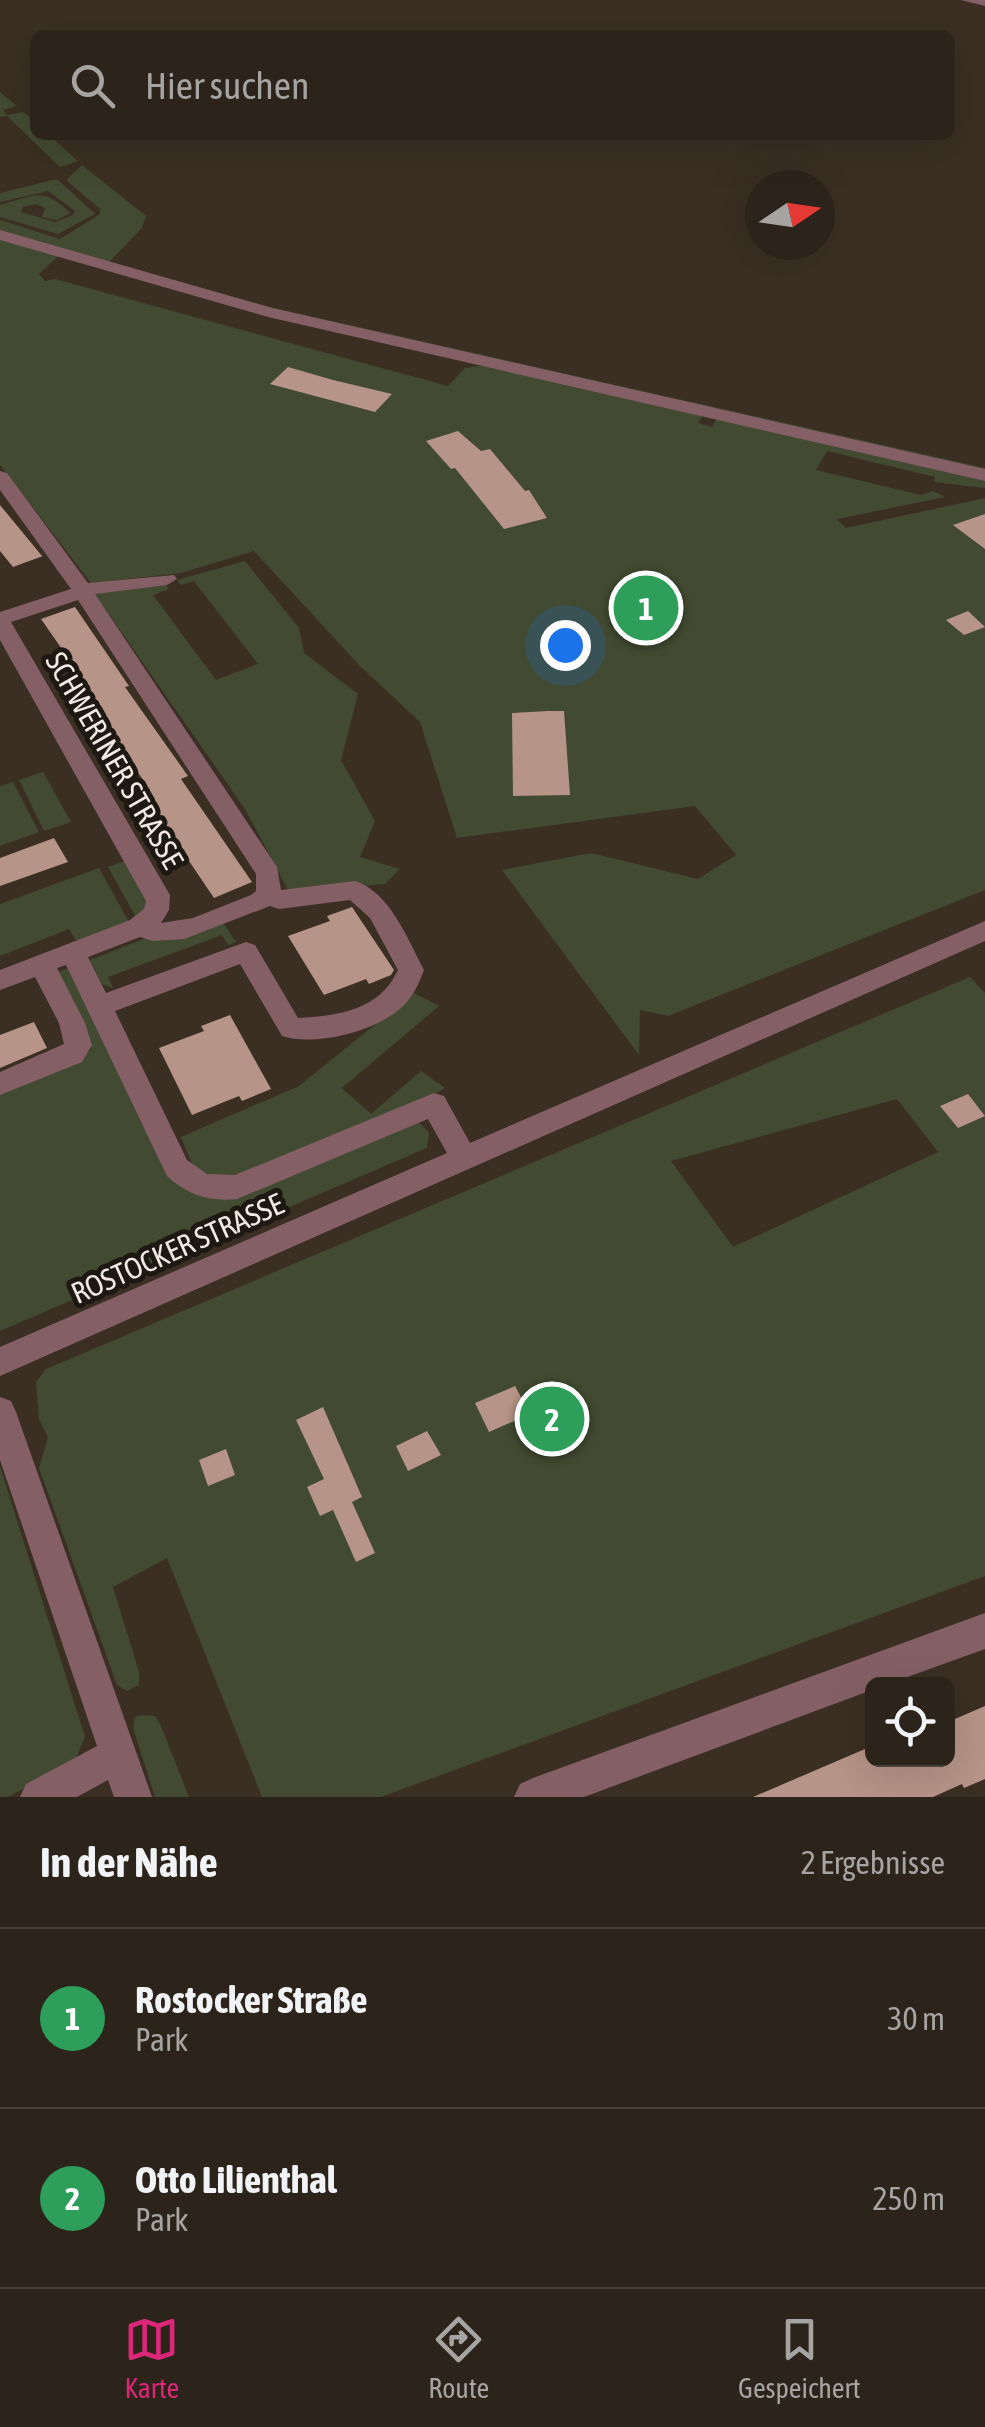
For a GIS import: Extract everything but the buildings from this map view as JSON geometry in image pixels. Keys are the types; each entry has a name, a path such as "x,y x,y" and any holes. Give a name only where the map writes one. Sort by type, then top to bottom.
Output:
{"street":[{"path":"967,0 985,2"},
{"path":"0,235 268,312 985,475"},
{"path":"0,477 81,590 268,873 270,894"},
{"path":"1,623 81,590 166,579"},
{"name":"SCHWERINER STRASSE","path":"1,623 158,895 154,916 139,927"},
{"path":"101,1006 246,952 291,1029 342,1027 397,998 407,987 412,970 379,912 354,890 302,899 279,900 270,894"},
{"path":"0,980 139,927 157,933 187,928 270,894"},
{"name":"ROSTOCKER STRASSE","path":"0,1362 985,930"},
{"path":"73,952 177,1168 193,1184 213,1190 237,1186 434,1104 464,1158"},
{"path":"0,1084 72,1054 78,1045 72,1023 42,964"},
{"path":"0,1412 133,1797"},
{"path":"532,1797 985,1631"},
{"path":"40,1797 118,1755"}],"green space":[{"path":"0,92 17,106 3,110 7,115 23,112 30,118 30,138 7,116 0,117"},
{"path":"32,140 55,140 78,161 60,167"},
{"path":"82,165 146,216 142,228 109,262 274,308 985,468 985,472 269,310 0,233 0,220 60,239 100,214 100,209 66,180"},
{"path":"57,179 95,214 58,234 0,217 0,205 30,196 53,199 70,213 57,220 42,217 45,208 36,204 23,207 21,212 55,222 73,215 75,211 48,191 0,202 0,193"},
{"path":"0,237 59,255 39,274 45,281 55,279 448,386 465,368 486,365 704,414 698,423 712,427 717,417 985,478 985,488 934,482 935,477 827,451 816,470 921,495 933,491 945,497 837,519 846,528 985,498 985,890 668,1016 640,1010 639,1055 502,870 591,853 698,879 736,855 695,806 457,838 420,722 359,665 254,551 181,573 91,583 0,465"},
{"path":"245,561 299,628 304,653 358,694 341,760 375,821 360,857 400,869 385,884 289,892 245,809 94,593 164,582 169,589 153,595 216,680 258,664 194,581 181,585 177,580"},
{"path":"43,772 71,822 44,831 19,780"},
{"path":"13,782 39,832 0,846 0,786"},
{"path":"127,860 147,894 147,906 137,919 108,867"},
{"path":"99,868 129,922 77,942 69,929 0,956 0,904"},
{"path":"222,921 236,942 228,945 222,935 108,977 113,988 102,984 90,960 146,938"},
{"path":"68,968 189,1190 418,1122 429,1132 427,1148 0,1331 0,1088 91,1050 57,978 59,972"},
{"path":"970,977 985,993 985,1576 381,1797 262,1797 167,1558 113,1587 139,1672 139,1685 127,1691 117,1685 39,1468 48,1437 39,1419 36,1382 46,1369","holes":["897,1099 938,1152 733,1247 671,1161"]},
{"path":"414,993 439,1006 342,1088 371,1114 421,1071 445,1088 235,1177 213,1178 194,1169 181,1137 299,1086"},
{"path":"0,1466 85,1737 74,1763 8,1797 0,1797"},
{"path":"155,1716 161,1726 189,1797 155,1797 133,1728 135,1717"}],"place":[{"name":"Rostocker Straße","path":"646,608"},
{"name":"Otto Lilienthal","path":"552,1419"}]}
